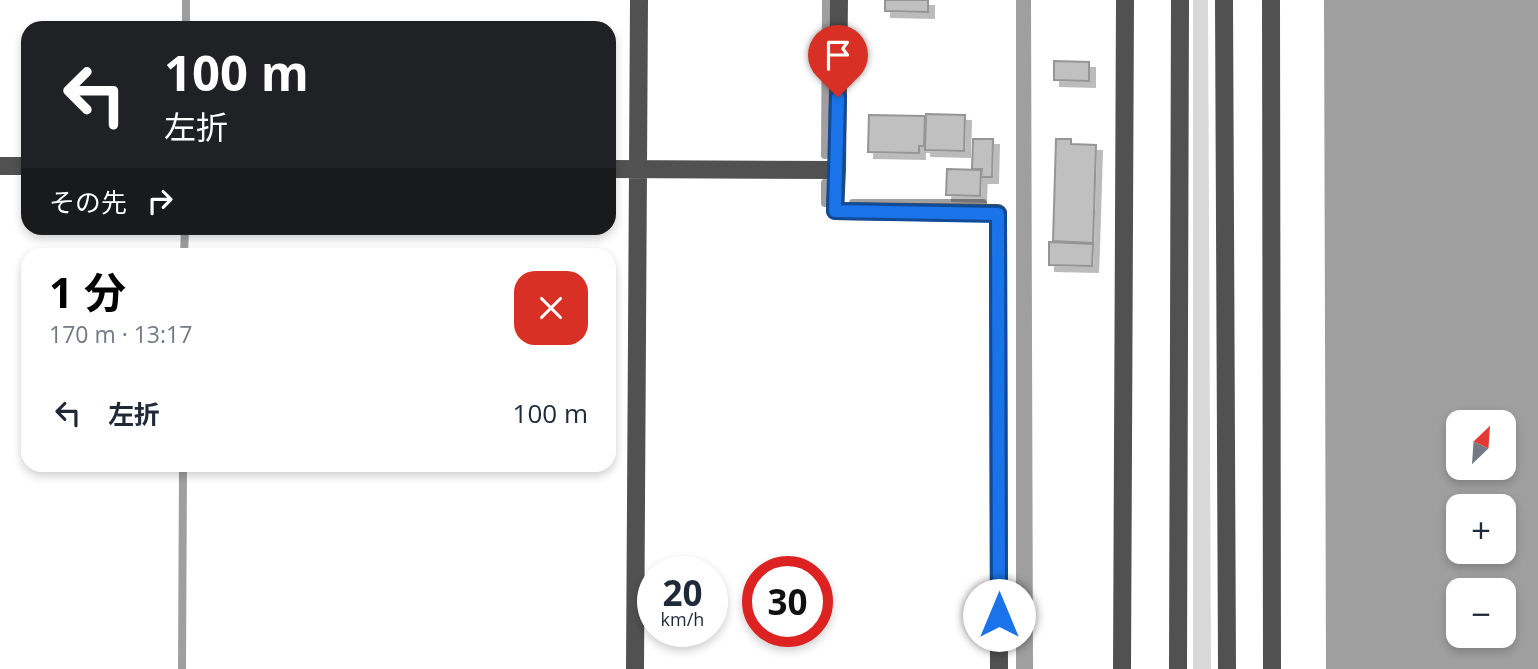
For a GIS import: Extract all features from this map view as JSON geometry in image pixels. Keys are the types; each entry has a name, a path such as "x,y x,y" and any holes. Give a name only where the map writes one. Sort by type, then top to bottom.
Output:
{"street":[{"path":"635,669 639,0"},
{"path":"839,0 835,211 998,214 999,669"},
{"path":"1122,669 1125,0"},
{"path":"1178,669 1180,0"},
{"path":"1224,0 1227,669"},
{"path":"1271,0 1272,669"},
{"path":"0,166 21,166"},
{"path":"616,169 837,170"}],"shaded area":[{"path":"1016,0 1031,0 1033,669 1016,669"},
{"path":"1193,0 1208,0 1211,669 1193,669"},
{"path":"1324,0 1538,0 1538,669 1326,669"}],"building":[{"path":"885,0 928,0 928,12 885,11"},
{"path":"1054,61 1089,62 1089,81 1054,80"},
{"path":"926,114 965,115 964,151 925,150"},
{"path":"869,115 925,116 924,146 919,146 919,153 868,152"},
{"path":"973,139 993,139 992,177 981,177 982,169 972,169"},
{"path":"1056,139 1071,139 1071,144 1096,145 1093,243 1053,241"},
{"path":"947,169 981,170 980,196 946,195"},
{"path":"1049,242 1093,244 1092,266 1049,265"}],"waterway":[{"path":"186,0 186,21"},
{"path":"825,155 826,0"},
{"path":"825,183 827,203"},
{"path":"853,203 983,203"},
{"path":"184,248 185,235"},
{"path":"182,669 183,472"}],"route":[{"path":"838,97 835,211 998,214 999,615"}]}
